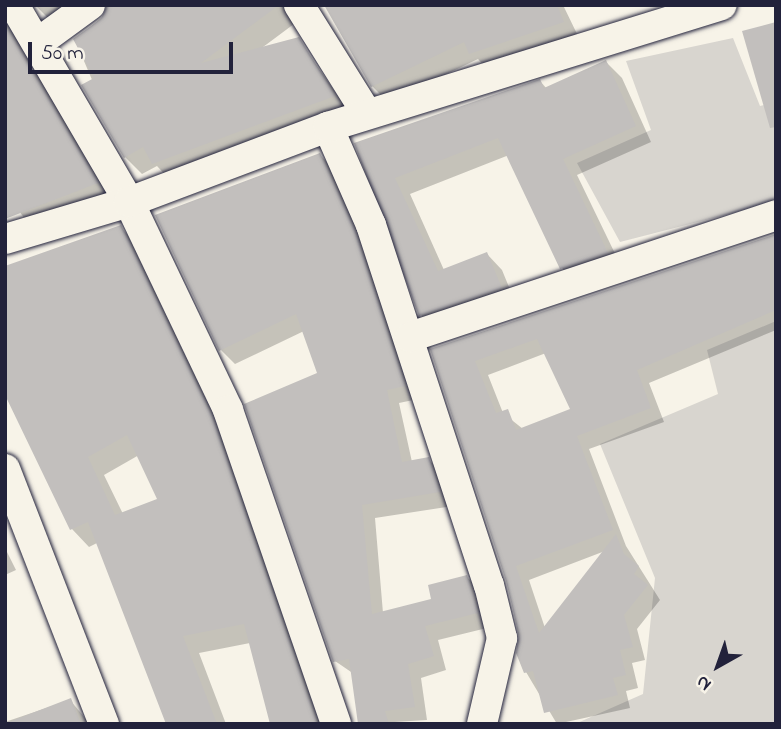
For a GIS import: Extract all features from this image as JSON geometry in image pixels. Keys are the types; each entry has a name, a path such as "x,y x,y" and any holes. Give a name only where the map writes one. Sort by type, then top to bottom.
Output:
{"street":[{"path":"14,5 39,42 129,202 228,410 336,724"},
{"path":"39,42 90,5"},
{"path":"299,5 367,114"},
{"path":"5,239 129,202 367,114 721,5"},
{"path":"328,127 410,337 502,638 482,724"},
{"path":"410,337 776,215"},
{"path":"5,469 104,724"}],"shaded area":[{"path":"733,38 760,106 776,102 776,202 620,242 577,163 651,130 626,61"},
{"path":"776,321 776,724 575,724 643,694 655,578 600,444 718,394 707,350"}],"building":[{"path":"107,5 279,5 201,63 299,37 335,96 152,164 143,147 124,158 81,85 94,78 73,39 101,19"},
{"path":"324,5 557,5 564,22 469,54 464,42 371,87"},
{"path":"776,22 776,127 770,128 742,31"},
{"path":"5,25 98,183 5,219"},
{"path":"606,60 636,126 563,159 608,253 560,269 498,138 395,178 438,271 487,252 502,288 419,316 354,143 540,79 544,88"},
{"path":"320,153 355,231 405,386 387,390 402,462 429,457 440,492 362,505 372,614 431,599 428,585 467,575 478,613 425,626 434,656 408,664 415,707 385,711 389,724 358,724 349,659 333,662 244,404 317,373 296,314 219,351 155,215"},
{"path":"121,225 212,417 317,724 270,724 244,624 183,636 217,724 166,724 88,522 70,530 5,395 5,266","holes":["127,435 157,499 115,515 88,457"]},
{"path":"776,234 776,310 637,370 651,408 577,436 613,530 516,566 539,633 616,534 624,554 639,566 634,574 648,585 624,615 633,647 620,650 626,675 613,678 618,695 544,713 533,671 524,673 516,653 519,634 506,581 430,349","holes":["537,339 570,409 516,430 508,409 496,413 475,361"]},
{"path":"71,698 81,724 9,722"}]}
